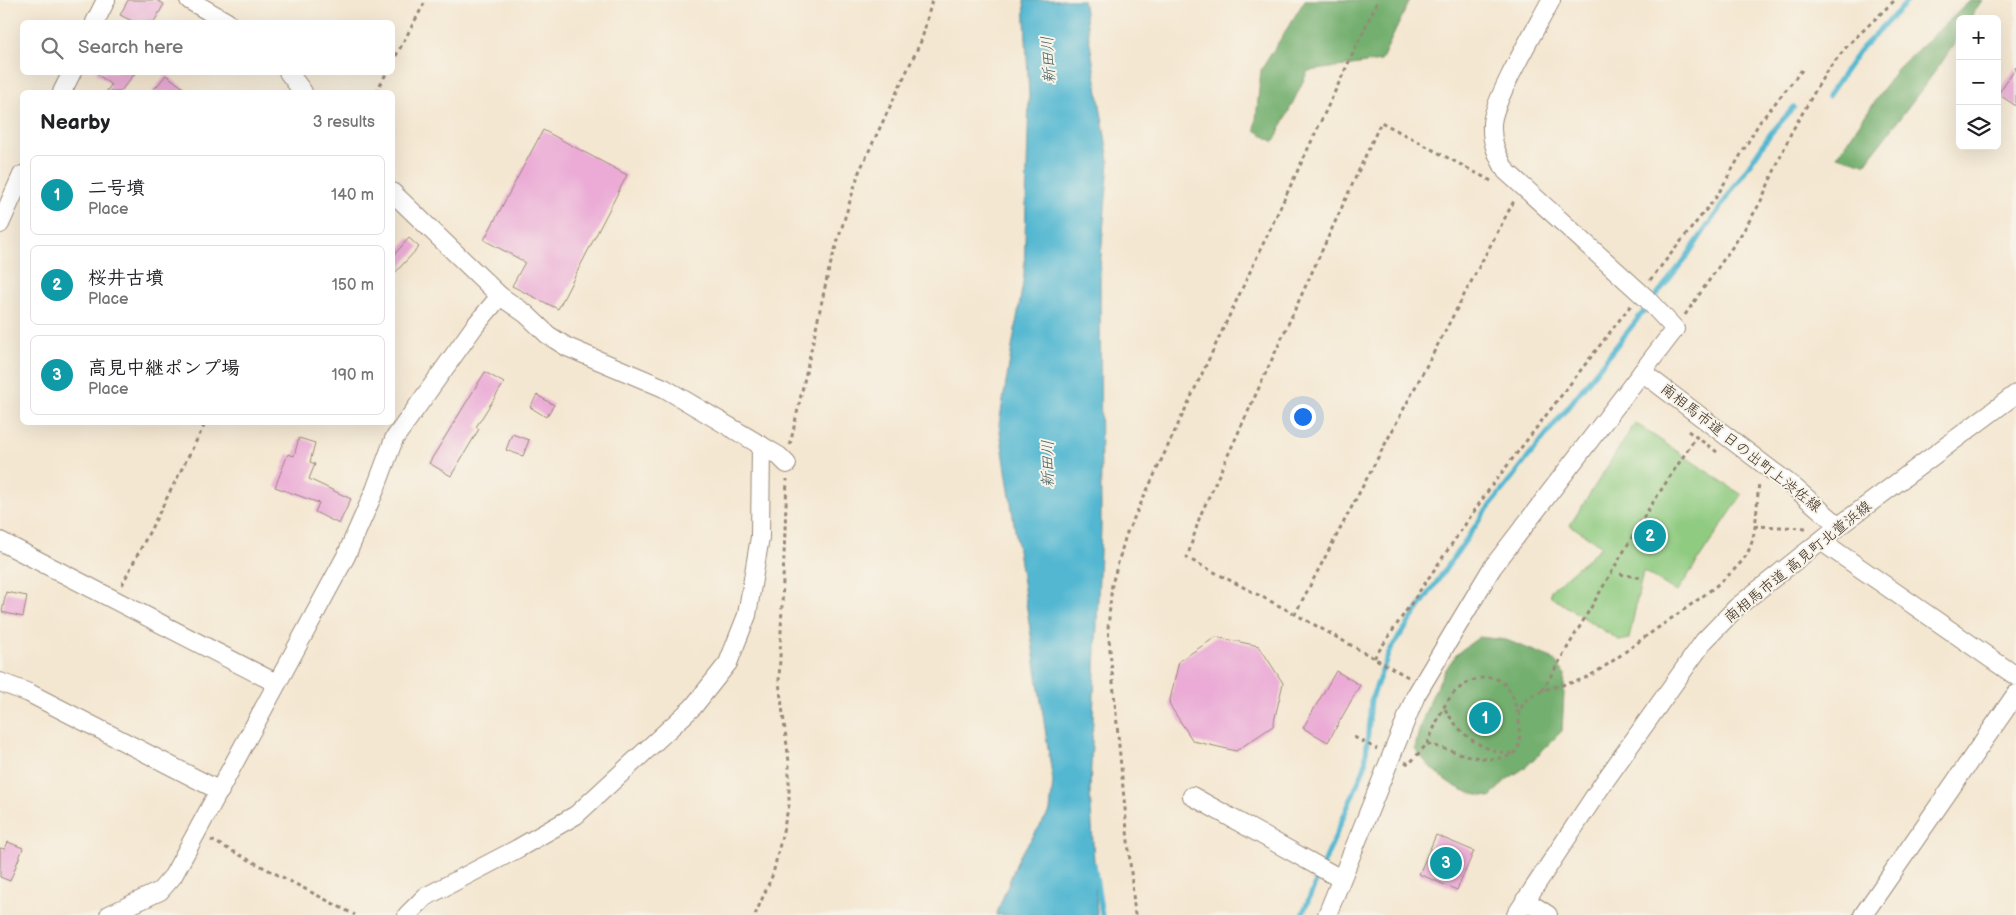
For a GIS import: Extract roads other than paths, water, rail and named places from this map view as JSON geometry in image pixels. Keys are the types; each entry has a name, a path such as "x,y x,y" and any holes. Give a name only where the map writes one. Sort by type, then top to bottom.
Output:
{"street":[{"path":"96,20 106,0"},
{"path":"189,0 224,20"},
{"path":"1327,915 1336,877 1387,753 1416,695 1492,568 1675,329 1647,300 1522,186 1506,170 1494,151 1492,122 1503,92 1551,0"},
{"path":"63,90 70,75"},
{"path":"290,75 302,90"},
{"path":"1,216 20,179"},
{"path":"395,195 500,296 567,347 664,388 761,445 787,464"},
{"path":"109,915 165,887 220,791 276,683 346,556 375,490 394,438 474,327 500,296"},
{"name":"南相馬市道 日の出町上渋佐線","path":"1642,372 1795,488 1839,526"},
{"name":"南相馬市道 高見町北萱浜線","path":"1516,915 1602,785 1704,641 1737,607 1839,526 2016,394"},
{"path":"407,915 425,897 517,850 576,815 693,707 728,663 747,615 760,537 761,445"},
{"path":"0,541 276,683"},
{"path":"1821,541 2016,676"},
{"path":"0,682 36,696 220,791"},
{"path":"1863,915 2016,694"},
{"path":"1192,796 1336,877"},
{"path":"1526,900 1548,915"}],"water":[{"name":"新田川","path":"1024,0 1083,0 1109,161 1100,268 1101,528 1090,790 1097,915 996,915 1019,857 1050,811 1053,781 999,424 1024,277 1029,96"}],"waterway":[{"path":"1828,96 1860,50 1909,0"},
{"path":"1302,915 1365,766 1371,700 1390,650 1485,512 1685,259 1771,133 1794,107"},
{"path":"1094,864 1102,915"}],"place":[{"name":"桜井古墳","path":"1650,536"},
{"name":"二号墳","path":"1485,718"},
{"name":"高見中継ポンプ場","path":"1446,863"}]}
